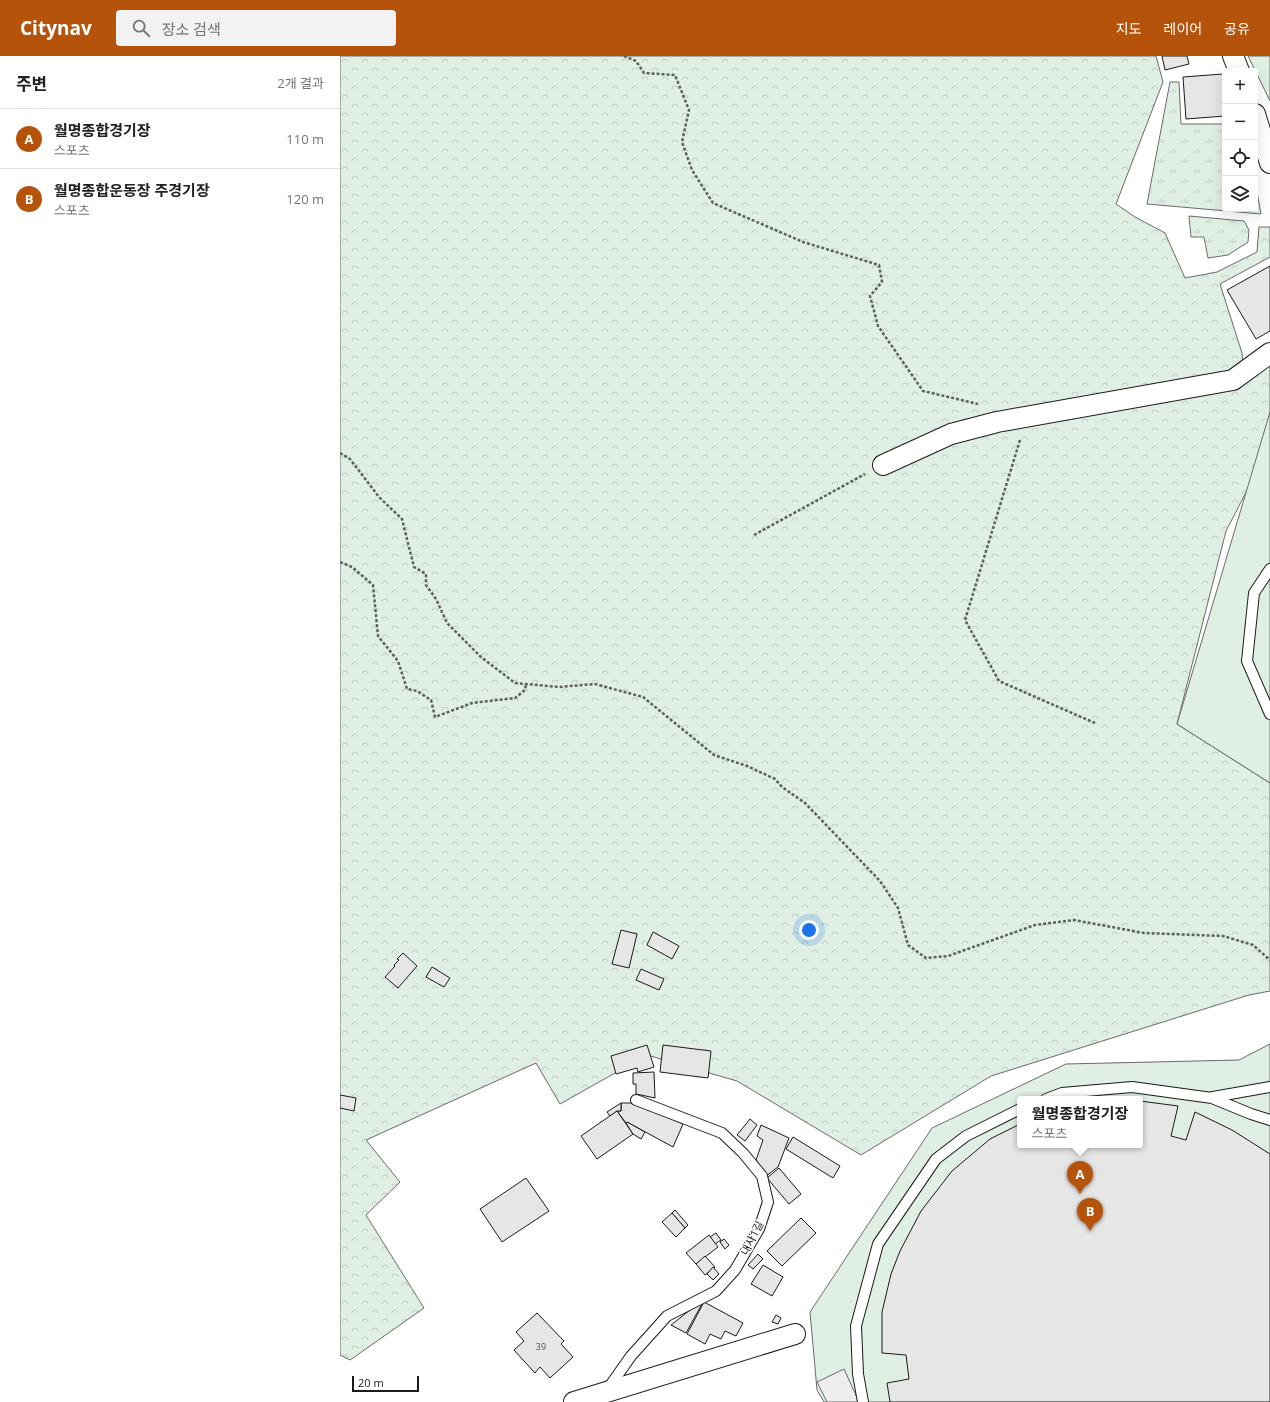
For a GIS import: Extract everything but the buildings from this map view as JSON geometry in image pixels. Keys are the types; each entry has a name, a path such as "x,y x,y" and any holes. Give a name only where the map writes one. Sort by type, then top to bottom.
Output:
{"street":[{"path":"1233,56 1238,68"},
{"path":"1258,124 1270,163"},
{"path":"883,464 951,434 1027,416 1233,380 1270,353"},
{"path":"574,1402 795,1334"}],"lane":[{"path":"1270,569 1254,592 1247,661 1270,714"},
{"path":"1054,1096 1062,1093 1132,1087 1212,1098 1270,1120"},
{"path":"1212,1098 1270,1087"},
{"name":"내사1길","path":"606,1392 631,1356 667,1316 716,1291 735,1270 760,1229 768,1202 762,1176 743,1153 722,1133 636,1100"},
{"path":"863,1402 858,1374 856,1326 878,1244 936,1159 966,1136 1017,1110"}],"path":[{"path":"624,56 636,61 644,73 675,75 689,110 682,142 692,170 713,203 803,242 879,265 882,282 870,296 878,326 924,391 982,405"},
{"path":"1027,416 965,620 999,681 1095,723"},
{"path":"340,452 350,459 378,497 402,519 414,567 426,574 426,585 436,598 448,623 481,657 515,683 559,687 596,684 643,697 714,755 747,766 775,779 782,787 805,803 880,881 898,908 908,945 926,958 948,956 1035,925 1074,920 1144,932 1222,936 1253,945 1270,960"},
{"path":"754,534 883,464"},
{"path":"340,562 352,567 373,585 378,636 398,661 407,689 417,691 431,700 435,717 472,703 515,698 525,690 526,684"}],"green space":[{"path":"340,56 1156,56 1163,82 1116,204 1135,217 1165,233 1185,278 1217,272 1257,252 1259,227 1270,227 1270,257 1220,284 1242,353 1244,381 1270,362 1270,446 1226,531 1177,724 1270,783 1270,991 1249,995 991,1076 861,1155 737,1081 647,1055 560,1104 536,1063 366,1140 400,1182 366,1215 424,1308 350,1360 340,1355"},
{"path":"1248,56 1270,56 1270,101 1258,76 1258,68 1254,68"},
{"path":"1170,82 1179,82 1181,124 1222,124 1222,211 1147,204"},
{"path":"1258,198 1261,214 1238,212 1258,212"},
{"path":"1189,216 1244,221 1249,230 1248,242 1228,255 1208,258 1204,237 1191,237"},
{"path":"1270,412 1270,783 1177,724"},
{"path":"1270,1044 1270,1402 824,1402 817,1390 810,1312 932,1128 1066,1064 1239,1060"}],"shaded area":[{"path":"844,1369 859,1402 827,1402 817,1382"}],"place":[{"name":"월명종합경기장","path":"1080,1194"},
{"name":"월명종합운동장 주경기장","path":"1090,1231"}]}
